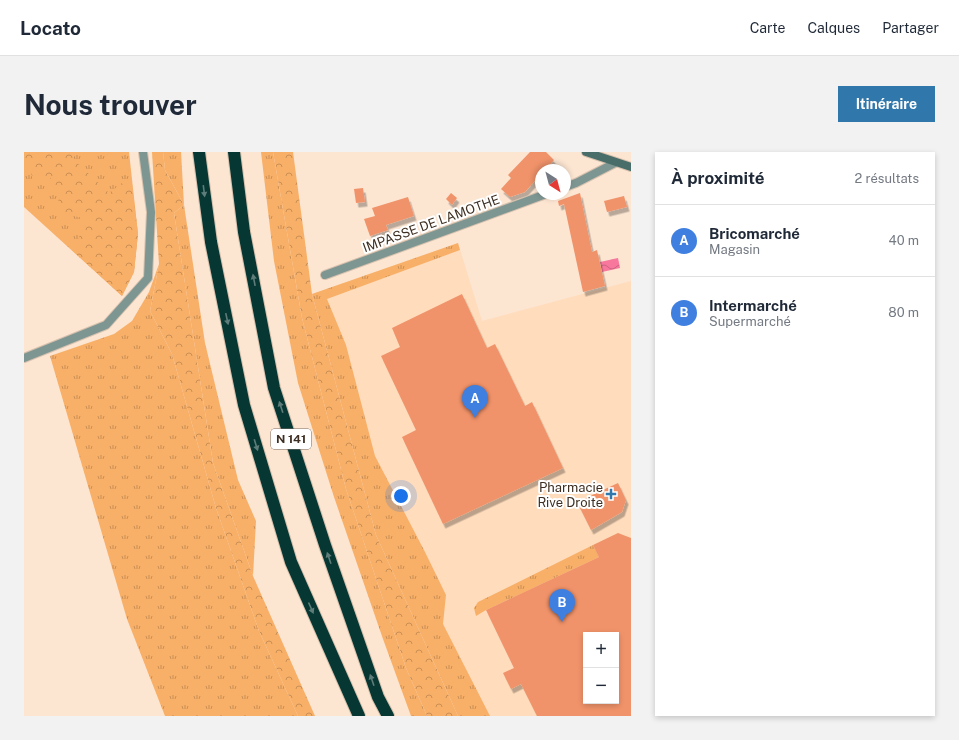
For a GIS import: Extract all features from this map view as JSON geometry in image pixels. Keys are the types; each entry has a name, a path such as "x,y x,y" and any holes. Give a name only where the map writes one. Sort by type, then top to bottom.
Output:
{"highway":[{"name":"N 141","path":"199,152 211,242 244,405 291,562 359,716"},
{"name":"N 141","path":"234,152 244,232 274,388 327,552 378,697 388,716"}],"street":[{"path":"24,358 106,325 148,278 151,212 143,152"},
{"path":"586,152 615,163 631,167"},
{"path":"571,185 615,163"},
{"name":"IMPASSE DE LAMOTHE","path":"325,275 535,198"}],"shaded area":[{"path":"458,243 482,321 631,281 631,716 458,716 312,294"}],"green space":[{"path":"24,152 129,152 138,234 134,272 122,296 24,207"},
{"path":"24,152 76,152 73,159 109,193 122,183 132,184 138,234 134,272 122,296 72,250 89,220 55,211 61,192 48,175 34,182 29,167 24,167"},
{"path":"152,152 163,152 165,170 184,205 174,213 213,463 253,576 315,716 298,716 259,631 216,508 172,354 150,311 159,264"},
{"path":"163,152 181,152 184,205 165,170"},
{"path":"261,152 273,152 302,318 346,489 406,668 427,716 411,716 334,497 298,383 274,261"},
{"path":"273,152 293,152 312,294 376,535 458,716 427,716 406,668 346,489 302,318"},
{"path":"184,205 205,343 238,480 256,521 253,576 213,463 174,213"},
{"path":"458,243 460,250 327,299 346,345 375,456 446,595 443,624 490,716 458,716 376,535 312,294"},
{"path":"159,264 150,311 172,354 216,508 259,631 298,716 165,716 127,619 50,356 114,334 132,321 149,292"},
{"path":"593,545 599,557 476,616 474,608 478,602"}],"water":[{"path":"618,258 620,268 602,272 600,262"}],"building":[{"path":"530,152 546,152 554,160 550,164 535,164 535,181 525,192 510,197 501,189 511,178 508,175"},
{"path":"363,188 365,202 356,203 354,189"},
{"path":"451,193 457,198 452,205 446,199"},
{"path":"580,193 592,252 597,250 605,286 583,292 564,204 559,206 558,201 571,200 571,196"},
{"path":"624,196 627,207 607,212 604,201"},
{"path":"408,197 414,216 386,225 388,230 370,236 364,219 375,216 372,208"},
{"path":"462,294 487,348 495,344 525,406 532,402 563,468 443,524 402,437 416,430 381,356 400,347 392,328"},
{"path":"618,483 626,500 622,512 591,530 577,502"},
{"path":"618,533 631,538 631,716 537,716 521,684 511,689 503,673 514,668 486,610 599,557 593,545"}],"place":[{"name":"Bricomarché","path":"475,418"},
{"name":"Pharmacie Rive Droite","path":"611,494"},
{"name":"Intermarché","path":"562,622"}]}
